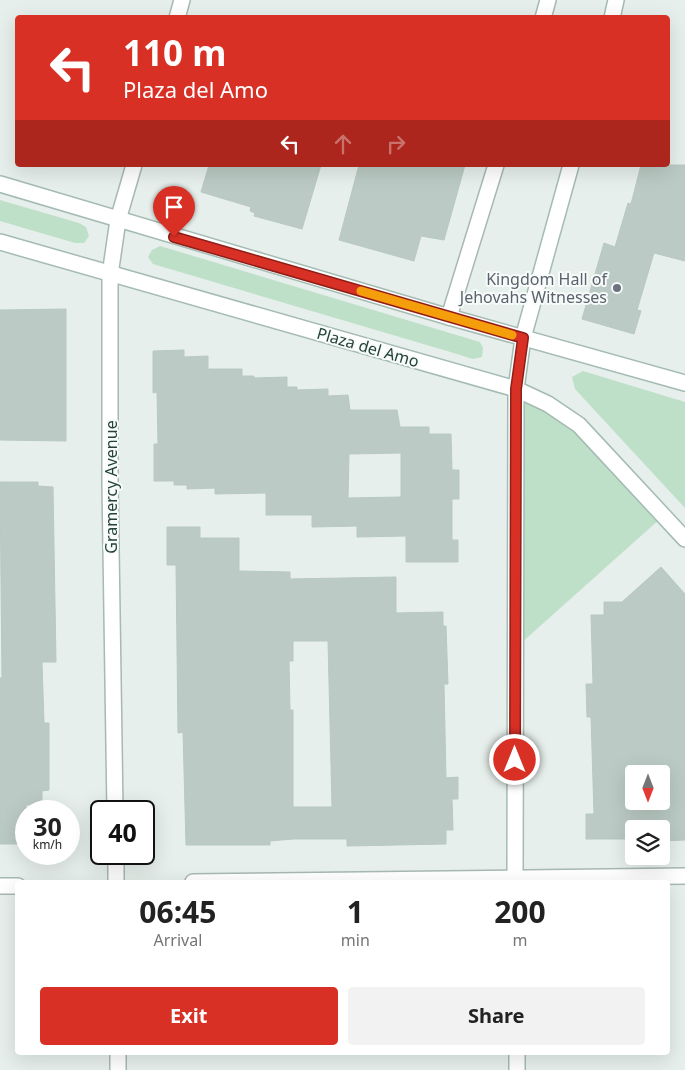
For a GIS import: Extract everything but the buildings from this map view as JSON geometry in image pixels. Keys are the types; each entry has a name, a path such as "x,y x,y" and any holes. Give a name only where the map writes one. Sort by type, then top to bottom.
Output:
{"street":[{"path":"178,15 182,0"},
{"path":"544,15 548,0"},
{"path":"613,15 616,0"},
{"name":"Gramercy Avenue","path":"115,800 110,482 110,275 118,220 133,167"},
{"path":"449,317 495,167"},
{"path":"570,167 523,338 516,389 515,880 685,876"},
{"path":"0,184 449,317 685,383"},
{"name":"Plaza del Amo","path":"0,242 110,275 516,389 548,404 579,425 685,539"},
{"path":"116,865 116,880"},
{"path":"0,886 15,886"},
{"path":"118,1055 118,1070"},
{"path":"517,1055 517,1070"}],"green space":[{"path":"0,200 79,223 86,227 89,236 84,243 75,243 0,221"},
{"path":"160,246 480,342 483,348 482,357 473,359 153,264 148,257 152,250"},
{"path":"583,371 685,402 685,508 575,389 572,377"},
{"path":"520,394 575,427 661,518 520,644"}],"slow traffic":[{"path":"361,291 512,335"}],"place":[{"name":"Kingdom Hall of Jehovahs Witnesses","path":"617,288"}],"route":[{"path":"174,237 523,338 516,389 515,760"}]}
